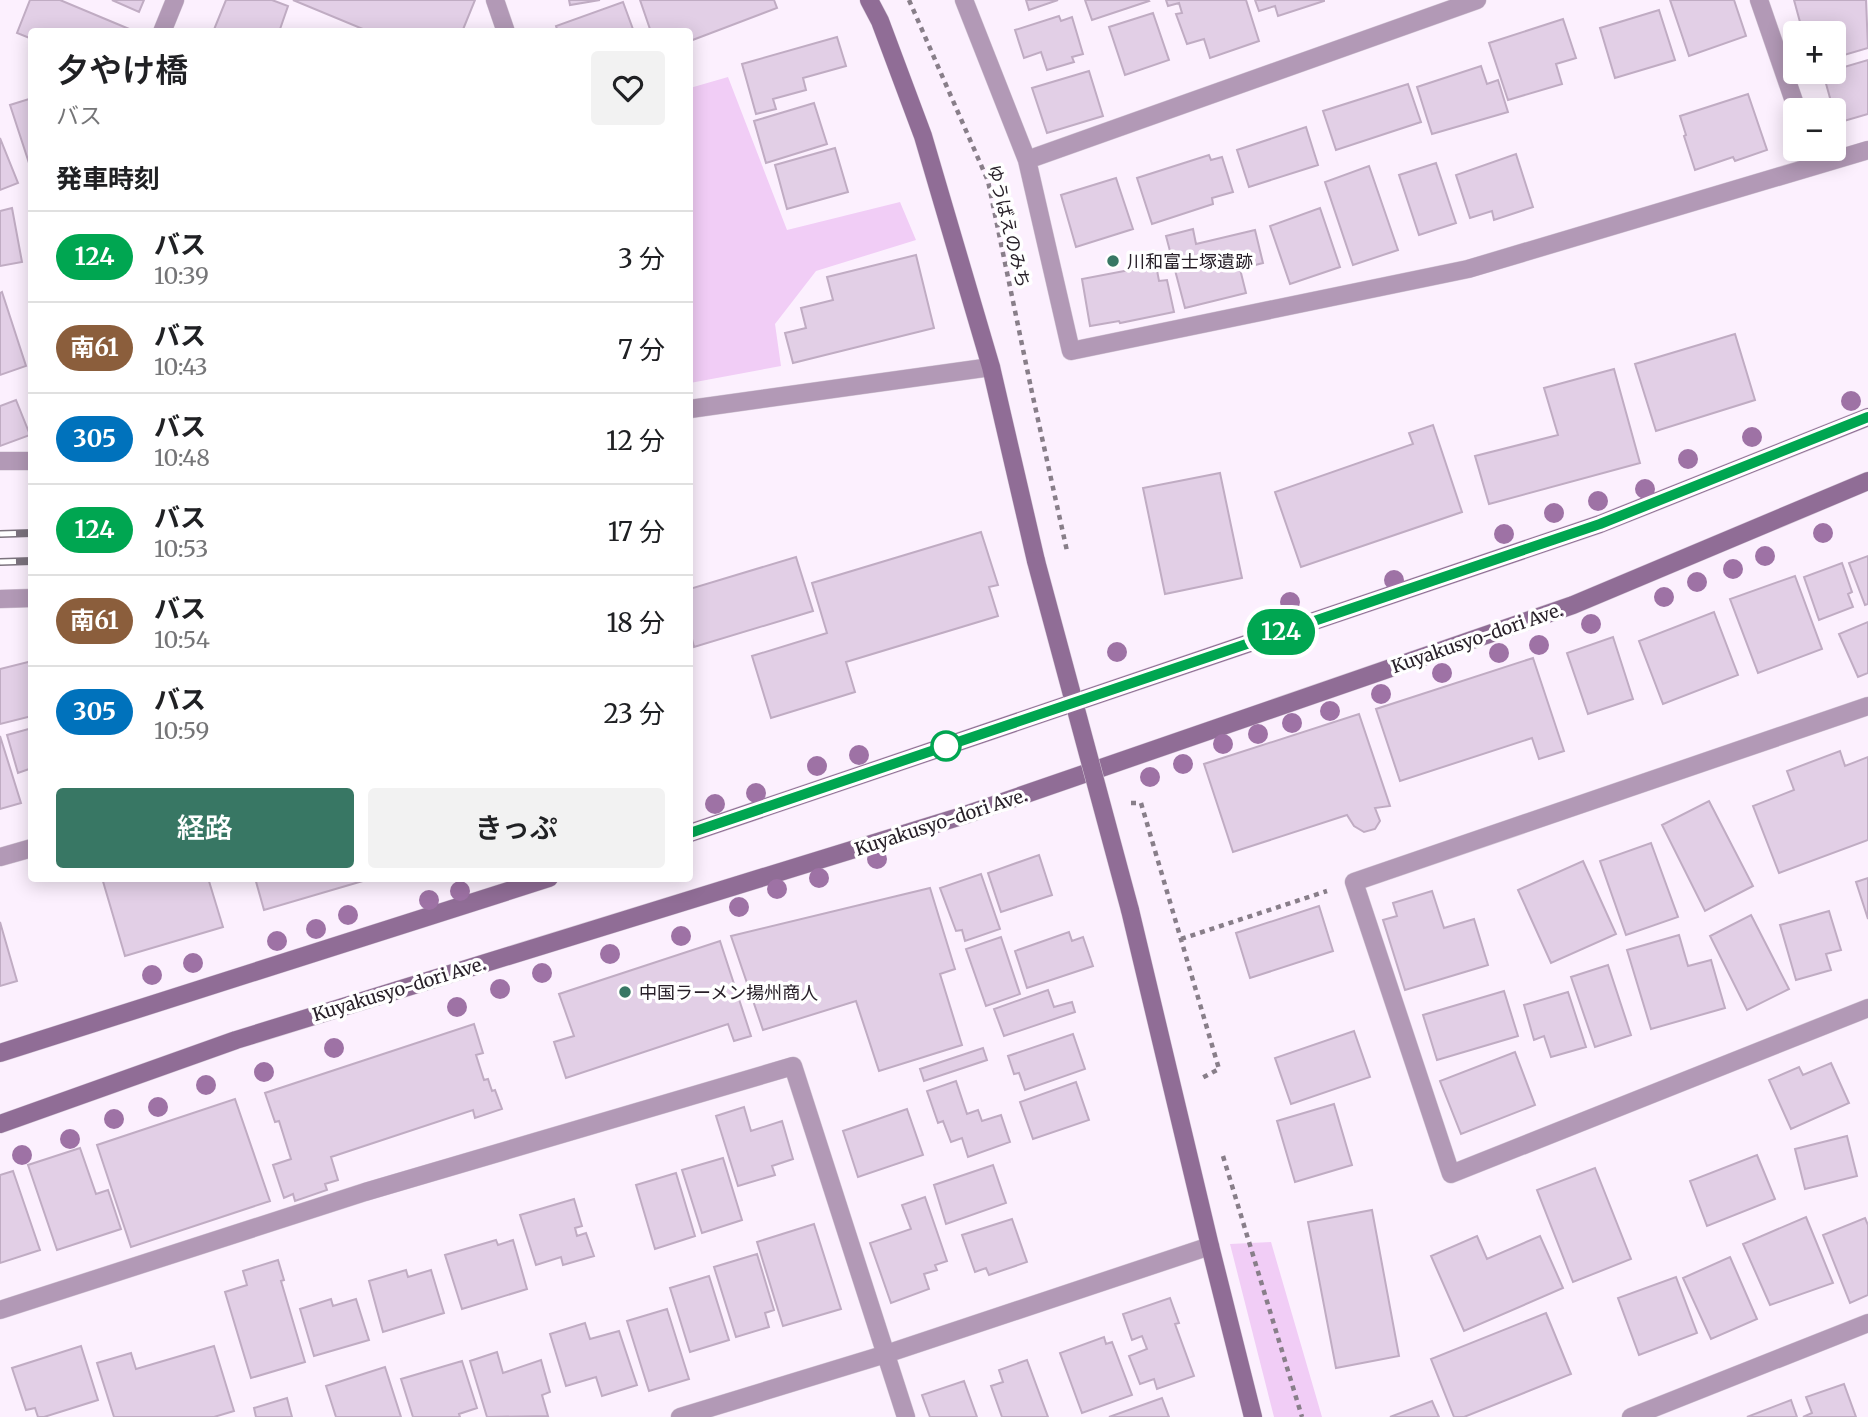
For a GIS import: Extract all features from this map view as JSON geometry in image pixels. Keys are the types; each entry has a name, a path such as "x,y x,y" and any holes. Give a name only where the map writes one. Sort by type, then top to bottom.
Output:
{"street":[{"path":"164,28 174,0"},
{"path":"495,0 505,28"},
{"path":"869,0 880,21 923,136 990,367 1036,561 1130,910 1253,1417"},
{"path":"964,0 1027,160 1072,351 1468,269 1801,161"},
{"path":"1027,160 1477,0"},
{"path":"1759,0 1793,98"},
{"path":"1846,153 1868,150"},
{"path":"693,409 990,367"},
{"path":"693,832 1600,524 1868,417"},
{"path":"0,461 28,461"},
{"name":"Kuyakusyo-dori Ave.","path":"0,1124 236,1040 978,811 1573,605 1868,481"},
{"path":"0,599 28,598"},
{"path":"1868,706 1354,882 1451,1174 1868,1008"},
{"path":"0,857 28,849"},
{"path":"0,1053 536,882"},
{"path":"0,1310 365,1192 793,1066 906,1417"},
{"path":"680,1417 886,1354 1210,1246"},
{"path":"1631,1417 1868,1323"}],"path":[{"name":"ゆうばえのみち","path":"909,0 988,181 1031,388"},
{"path":"1181,939 1354,882"}],"shaded area":[{"path":"728,77 787,230 900,202 916,240 816,271 775,324 781,366 693,382 693,87"},
{"path":"1271,1242 1322,1417 1274,1417 1230,1244"}],"building":[{"path":"30,0 60,0 127,28 28,28 28,37 17,33"},
{"path":"112,0 144,0 139,12"},
{"path":"226,0 272,0 288,6 280,28 215,28"},
{"path":"293,0 475,0 464,28 360,28"},
{"path":"569,0 600,0 570,5"},
{"path":"640,0 774,0 777,8 693,40 693,28 650,28"},
{"path":"1026,0 1058,0 1029,10"},
{"path":"1085,0 1148,0 1149,1 1092,20"},
{"path":"1166,0 1246,0 1259,41 1210,58 1204,39 1187,44 1176,14 1182,13 1179,3 1168,6"},
{"path":"1255,0 1324,1 1278,16 1275,6 1259,11"},
{"path":"1670,0 1734,0 1746,36 1689,56"},
{"path":"1794,0 1866,0 1868,48 1846,54 1846,21 1800,21"},
{"path":"623,2 633,28 557,28 556,26"},
{"path":"1659,10 1675,60 1615,78 1600,28"},
{"path":"1153,13 1169,60 1125,75 1109,27"},
{"path":"1059,16 1061,21 1072,17 1083,54 1072,57 1074,62 1047,70 1041,52 1024,58 1015,30"},
{"path":"1563,19 1576,58 1556,64 1562,84 1508,100 1489,43"},
{"path":"837,37 846,66 803,78 806,90 773,99 776,109 756,114 742,64"},
{"path":"1868,60 1868,114 1846,120 1846,98 1830,98 1826,84 1846,84 1846,66"},
{"path":"1481,66 1487,84 1498,80 1508,112 1432,134 1417,87"},
{"path":"1089,71 1103,116 1047,133 1032,88"},
{"path":"1408,84 1421,122 1336,150 1323,111"},
{"path":"1748,94 1767,150 1735,161 1733,157 1695,170 1680,116"},
{"path":"28,99 28,160 10,105"},
{"path":"814,103 827,144 766,163 754,121"},
{"path":"1306,127 1318,165 1249,187 1237,150"},
{"path":"0,138 18,183 0,190"},
{"path":"835,148 848,192 787,209 775,165"},
{"path":"1516,154 1533,207 1494,220 1492,211 1470,218 1456,175"},
{"path":"1209,155 1211,160 1222,157 1233,192 1212,198 1213,204 1152,224 1137,178"},
{"path":"1436,163 1456,223 1419,235 1399,175"},
{"path":"1369,166 1398,250 1353,265 1325,182"},
{"path":"1116,178 1133,229 1076,247 1061,195"},
{"path":"12,208 22,262 0,266 0,211"},
{"path":"1320,208 1340,267 1290,284 1270,226"},
{"path":"1193,229 1196,244 1255,230 1263,263 1240,269 1246,293 1185,308 1166,236"},
{"path":"916,255 934,328 793,363 785,333 806,328 801,308 833,300 827,277"},
{"path":"1156,265 1159,281 1167,280 1174,312 1090,326 1082,279"},
{"path":"2,292 26,366 0,375 0,293"},
{"path":"1735,334 1755,400 1656,431 1635,364"},
{"path":"1614,369 1640,463 1489,504 1475,456 1558,435 1544,388"},
{"path":"16,400 28,436 0,446 0,406"},
{"path":"1433,425 1462,512 1301,567 1275,492 1413,444 1409,433"},
{"path":"1220,473 1242,578 1165,594 1143,488"},
{"path":"981,532 998,585 989,587 998,616 846,662 855,692 771,718 752,656 827,633 812,583"},
{"path":"1868,556 1868,604 1865,605 1849,563"},
{"path":"796,557 813,611 694,647 693,588"},
{"path":"1842,563 1852,592 1848,594 1853,607 1819,620 1804,577"},
{"path":"1795,576 1822,649 1758,673 1730,599"},
{"path":"1714,612 1738,675 1663,704 1639,641"},
{"path":"1868,622 1868,673 1858,677 1839,634"},
{"path":"1613,637 1633,699 1588,714 1567,653"},
{"path":"1533,658 1564,751 1539,759 1532,738 1400,781 1376,709"},
{"path":"28,662 28,717 0,724 0,669"},
{"path":"1359,714 1390,806 1375,808 1380,821 1375,829 1364,832 1354,826 1347,815 1233,852 1204,764"},
{"path":"28,729 28,769 18,773 7,735"},
{"path":"0,736 21,803 0,809"},
{"path":"1840,751 1845,766 1868,757 1868,840 1779,873 1753,806 1794,790 1787,771"},
{"path":"1709,801 1753,886 1705,911 1662,825"},
{"path":"1651,843 1678,917 1626,935 1600,861"},
{"path":"1039,855 1052,895 1001,912 988,873"},
{"path":"1583,861 1616,934 1551,963 1518,890"},
{"path":"981,874 1000,929 965,941 962,930 956,931 940,888"},
{"path":"1868,878 1868,919 1856,882"},
{"path":"103,882 209,882 223,927 125,956"},
{"path":"256,882 359,882 264,910"},
{"path":"930,888 955,969 940,974 962,1045 879,1071 856,1001 763,1030 731,936"},
{"path":"1432,891 1444,928 1474,919 1488,965 1405,990 1383,920 1397,916 1393,903"},
{"path":"1319,906 1333,951 1250,978 1236,933"},
{"path":"1829,911 1841,950 1826,954 1831,970 1796,980 1780,925"},
{"path":"1751,915 1789,989 1747,1010 1710,936"},
{"path":"0,922 17,981 0,986"},
{"path":"1069,932 1072,941 1083,937 1093,966 1027,988 1015,951"},
{"path":"1679,935 1688,966 1711,960 1725,1008 1651,1029 1627,950"},
{"path":"1001,937 1020,994 986,1006 966,949"},
{"path":"720,941 751,1036 734,1041 728,1024 566,1078 554,1042 574,1036 559,994"},
{"path":"1608,965 1631,1035 1595,1047 1571,977"},
{"path":"1048,990 1054,1007 1072,1002 1075,1012 1004,1036 994,1009"},
{"path":"1504,991 1518,1036 1437,1060 1423,1015"},
{"path":"1568,992 1586,1047 1551,1057 1544,1036 1534,1040 1524,1005"},
{"path":"474,1024 483,1053 476,1055 484,1080 488,1079 492,1091 495,1090 502,1109 475,1118 473,1110 331,1157 338,1180 325,1184 327,1190 295,1201 293,1194 284,1198 273,1165 291,1159 279,1121 275,1122 265,1093"},
{"path":"1354,1031 1370,1077 1291,1104 1275,1058"},
{"path":"1073,1034 1085,1069 1025,1090 1019,1073 1014,1074 1008,1056"},
{"path":"983,1048 987,1060 924,1081 920,1069"},
{"path":"1515,1052 1535,1105 1461,1134 1440,1081"},
{"path":"1831,1063 1849,1103 1791,1129 1769,1080 1799,1067 1803,1075"},
{"path":"956,1081 967,1114 978,1110 982,1121 1001,1115 1010,1142 968,1157 962,1138 951,1142 943,1121 938,1123 927,1091"},
{"path":"1076,1082 1089,1120 1033,1139 1020,1102"},
{"path":"235,1099 270,1201 131,1247 97,1145"},
{"path":"1334,1104 1352,1165 1295,1182 1277,1121"},
{"path":"744,1107 751,1131 782,1121 793,1159 772,1166 775,1175 738,1186 716,1116"},
{"path":"907,1109 923,1155 858,1177 843,1131"},
{"path":"1847,1136 1857,1176 1805,1189 1795,1149"},
{"path":"80,1148 96,1194 108,1190 121,1229 57,1250 28,1165"},
{"path":"1757,1155 1775,1199 1707,1226 1690,1181"},
{"path":"723,1158 742,1220 702,1233 682,1170"},
{"path":"993,1165 1006,1203 946,1224 934,1185"},
{"path":"1595,1168 1631,1259 1573,1282 1537,1190"},
{"path":"13,1171 40,1250 0,1263 0,1175"},
{"path":"676,1173 695,1236 655,1249 636,1185"},
{"path":"925,1197 947,1261 935,1265 937,1270 924,1274 929,1289 891,1303 870,1243 911,1229 902,1205"},
{"path":"574,1199 582,1226 575,1228 577,1236 586,1233 594,1256 563,1265 561,1257 536,1265 520,1215"},
{"path":"1372,1210 1399,1356 1336,1368 1308,1222"},
{"path":"1806,1217 1833,1283 1770,1305 1743,1244"},
{"path":"1865,1218 1868,1225 1868,1295 1850,1303 1823,1235"},
{"path":"1012,1219 1027,1262 989,1275 986,1268 975,1272 962,1235"},
{"path":"814,1224 841,1309 783,1326 757,1242"},
{"path":"1477,1236 1487,1259 1540,1236 1563,1288 1464,1331 1431,1256"},
{"path":"496,1240 498,1245 513,1240 527,1289 462,1309 445,1255"},
{"path":"757,1254 774,1310 765,1313 769,1327 736,1337 714,1267"},
{"path":"1730,1257 1757,1319 1711,1339 1683,1278"},
{"path":"278,1260 284,1280 281,1281 305,1362 251,1378 225,1292 247,1285 243,1271"},
{"path":"406,1270 408,1277 431,1270 444,1313 383,1332 369,1281"},
{"path":"709,1276 729,1340 690,1352 670,1288"},
{"path":"1676,1277 1697,1333 1639,1355 1618,1298"},
{"path":"1170,1298 1179,1323 1175,1324 1194,1376 1157,1389 1154,1379 1140,1384 1129,1356 1147,1349 1142,1336 1132,1340 1123,1314"},
{"path":"331,1299 333,1306 356,1299 369,1340 314,1356 300,1309"},
{"path":"667,1309 689,1379 649,1391 627,1321"},
{"path":"1546,1313 1571,1374 1464,1417 1454,1417 1431,1359"},
{"path":"585,1323 590,1339 619,1331 637,1385 602,1396 596,1377 566,1386 550,1334"},
{"path":"1104,1337 1106,1344 1112,1342 1132,1395 1082,1413 1060,1353"},
{"path":"81,1346 98,1400 44,1417 38,1417 35,1408 26,1410 12,1368"},
{"path":"214,1346 234,1411 214,1417 114,1417 97,1363 131,1353 136,1369"},
{"path":"497,1352 503,1373 541,1360 550,1392 542,1395 548,1416 487,1417 470,1361"},
{"path":"1027,1360 1048,1417 1002,1417 991,1386 1003,1382 999,1370"},
{"path":"462,1361 477,1408 459,1414 460,1417 413,1417 401,1379"},
{"path":"385,1367 401,1417 336,1417 326,1386"},
{"path":"964,1381 977,1417 930,1417 922,1395"},
{"path":"1844,1384 1856,1417 1803,1417 1812,1413 1806,1397"},
{"path":"287,1398 292,1417 256,1417 254,1408"},
{"path":"1162,1398 1169,1417 1109,1417"},
{"path":"1791,1400 1797,1417 1747,1417"},
{"path":"1432,1401 1439,1417 1390,1417"}],"railway":[{"path":"0,534 28,533"},
{"path":"0,562 28,561"}],"bus line":[{"name":"124","path":"693,832 1600,524 1868,417"}],"place":[{"name":"川和富士塚遺跡","path":"1113,261"},
{"name":"中国ラーメン揚州商人","path":"625,992"}]}
